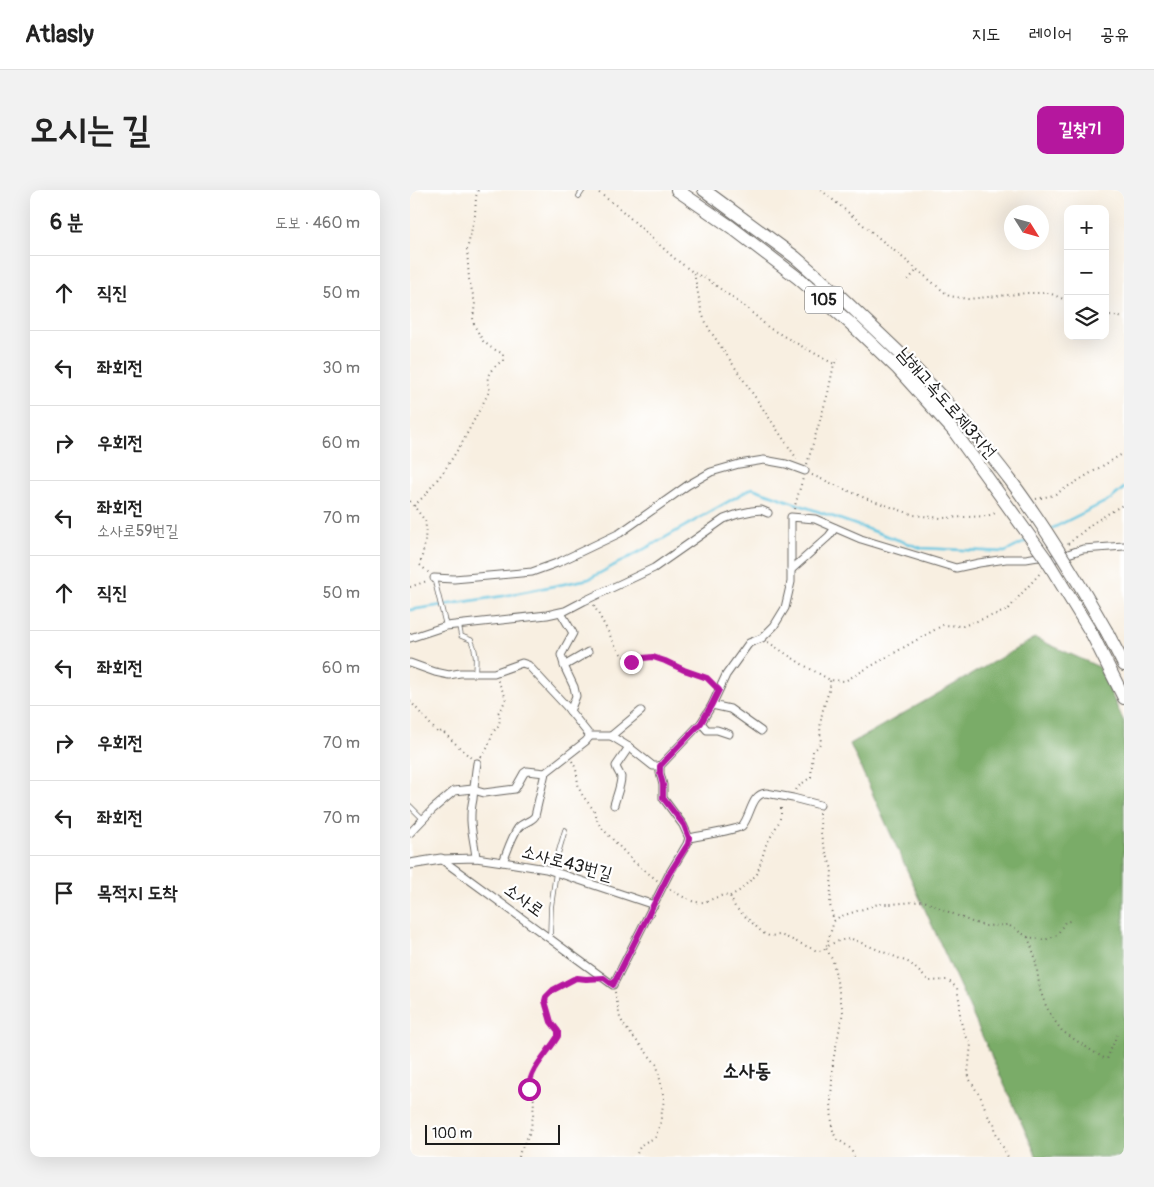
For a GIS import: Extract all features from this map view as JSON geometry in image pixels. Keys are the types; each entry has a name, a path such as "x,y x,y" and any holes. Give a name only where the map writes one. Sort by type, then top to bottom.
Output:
{"highway":[{"name":"남해고속도로제3지선","path":"677,190 731,227 798,278 850,323 898,369 953,430 1041,551 1092,634 1124,698"},
{"name":"남해고속도로제3지선","path":"704,190 794,257 842,298 909,362 964,421 1012,482 1053,541 1107,632 1124,666"}],"street":[{"path":"434,578 454,580 532,572 557,563 620,533 688,485 710,472 739,464 764,460 786,464 804,474"},
{"path":"410,638 446,626 561,613 654,568 724,519 752,511 761,510 768,513"},
{"path":"613,985 663,886 688,844 689,838 684,825 663,798 660,766 701,723 726,675 749,643 762,638 774,626 785,608 791,582 791,518 815,520 861,539 956,568 1006,559 1038,557 1053,559 1082,549 1124,546"},
{"path":"791,570 829,536 835,528"},
{"path":"561,613 573,634 561,655 576,696 570,711"},
{"path":"564,666 588,652"},
{"path":"410,663 449,675 494,673 522,663 528,665 590,736"},
{"path":"712,704 730,709 761,731"},
{"path":"611,736 642,712"},
{"path":"701,723 707,730 717,730 729,734"},
{"path":"590,736 611,736 629,747 653,766 660,766"},
{"path":"503,862 516,830 534,816 545,773 590,736"},
{"path":"614,805 621,779 616,766 629,747"},
{"path":"476,858 476,846 470,814 478,763"},
{"path":"410,833 454,791 473,789 484,793 515,789 527,771 545,773"},
{"path":"689,838 741,827 756,798 762,793 784,796 820,805"},
{"name":"소사로43번길","path":"441,859 476,858 554,872 654,904"},
{"path":"410,864 441,859"},
{"name":"소사로","path":"441,859 613,985"}],"lane":[{"path":"579,196 583,190"},
{"path":"434,578 446,626"},
{"path":"459,625 461,636 471,640 475,648 475,673"},
{"path":"410,806 424,820"},
{"path":"550,939 554,872 565,830"}],"path":[{"path":"414,506 436,482 462,443 490,390 487,380 488,375 503,360 503,354 483,341 474,325 475,303 469,279 467,250 475,215 478,190"},
{"path":"595,190 617,206 674,258 694,273 707,279 749,310 769,328 834,364"},
{"path":"821,190 949,296 968,299 1027,293 1049,293 1064,299"},
{"path":"908,280 917,270"},
{"path":"694,273 702,314 709,329 804,474 814,476 865,498 914,515 941,518 987,516 1005,509"},
{"path":"1109,315 1124,318"},
{"path":"791,518 828,393 834,364 838,359"},
{"path":"1035,500 1054,495 1124,453"},
{"path":"410,501 426,522 425,543 420,566 434,578 410,587"},
{"path":"1066,546 1093,523 1124,504"},
{"path":"762,638 830,680 845,681 943,626 963,626 1008,610 1053,559"},
{"path":"592,598 597,614 605,625 616,648 625,658 635,663 643,658 653,657 665,661 707,678 719,690"},
{"path":"410,701 438,732 442,732 478,763 499,725 500,718 498,713 506,698 494,673"},
{"path":"793,798 800,785 811,777 813,751 818,748 821,742 820,719 830,688 830,680"},
{"path":"567,756 576,768 578,786 596,814 597,821 601,827 632,861 663,886 694,902 708,901 718,896 730,896 754,878 766,845 780,822 781,805 784,796"},
{"path":"820,805 822,841 832,869 830,905 834,921 826,948 833,961 843,1012 833,1061 831,1094 832,1128 837,1139 851,1149 854,1157"},
{"path":"730,896 735,907 763,933 769,936 780,935 815,950 822,951 830,944 846,939 854,939 910,963 929,980 947,980 957,988 960,1018 964,1033 971,1044 968,1074 971,1084 981,1098 1008,1157"},
{"path":"834,921 839,917 878,904 924,901 972,922 985,926 1008,925 1028,937 1045,940 1057,935 1065,922 1070,921"},
{"path":"1028,937 1035,957 1040,990 1046,1006 1062,1031 1107,1059 1117,1035"},
{"path":"519,1157 530,1132 533,1116 534,1100 529,1089 530,1081 543,1056 558,1036 558,1031 551,1022 546,1008 546,997 553,990 574,979 604,978"},
{"path":"613,985 620,1018 625,1027 657,1065 664,1099 660,1124 655,1138 643,1143 636,1157"}],"green space":[{"path":"1035,638 1099,667 1124,722 1124,1157 1037,1157 850,744"}],"waterway":[{"path":"410,610 503,596 589,579 752,488 921,548 1005,552 1029,540"},
{"path":"1049,530 1111,499 1124,488"}],"district":[{"name":"소사동","path":"747,1070"}],"route":[{"path":"529,1089 530,1081 540,1061 559,1034 548,1014 546,997 553,990 577,978 604,978 613,985 669,874 688,844 689,838 684,825 663,798 660,766 701,723 719,690 707,678 653,657 643,658 635,663 631,662"}]}
